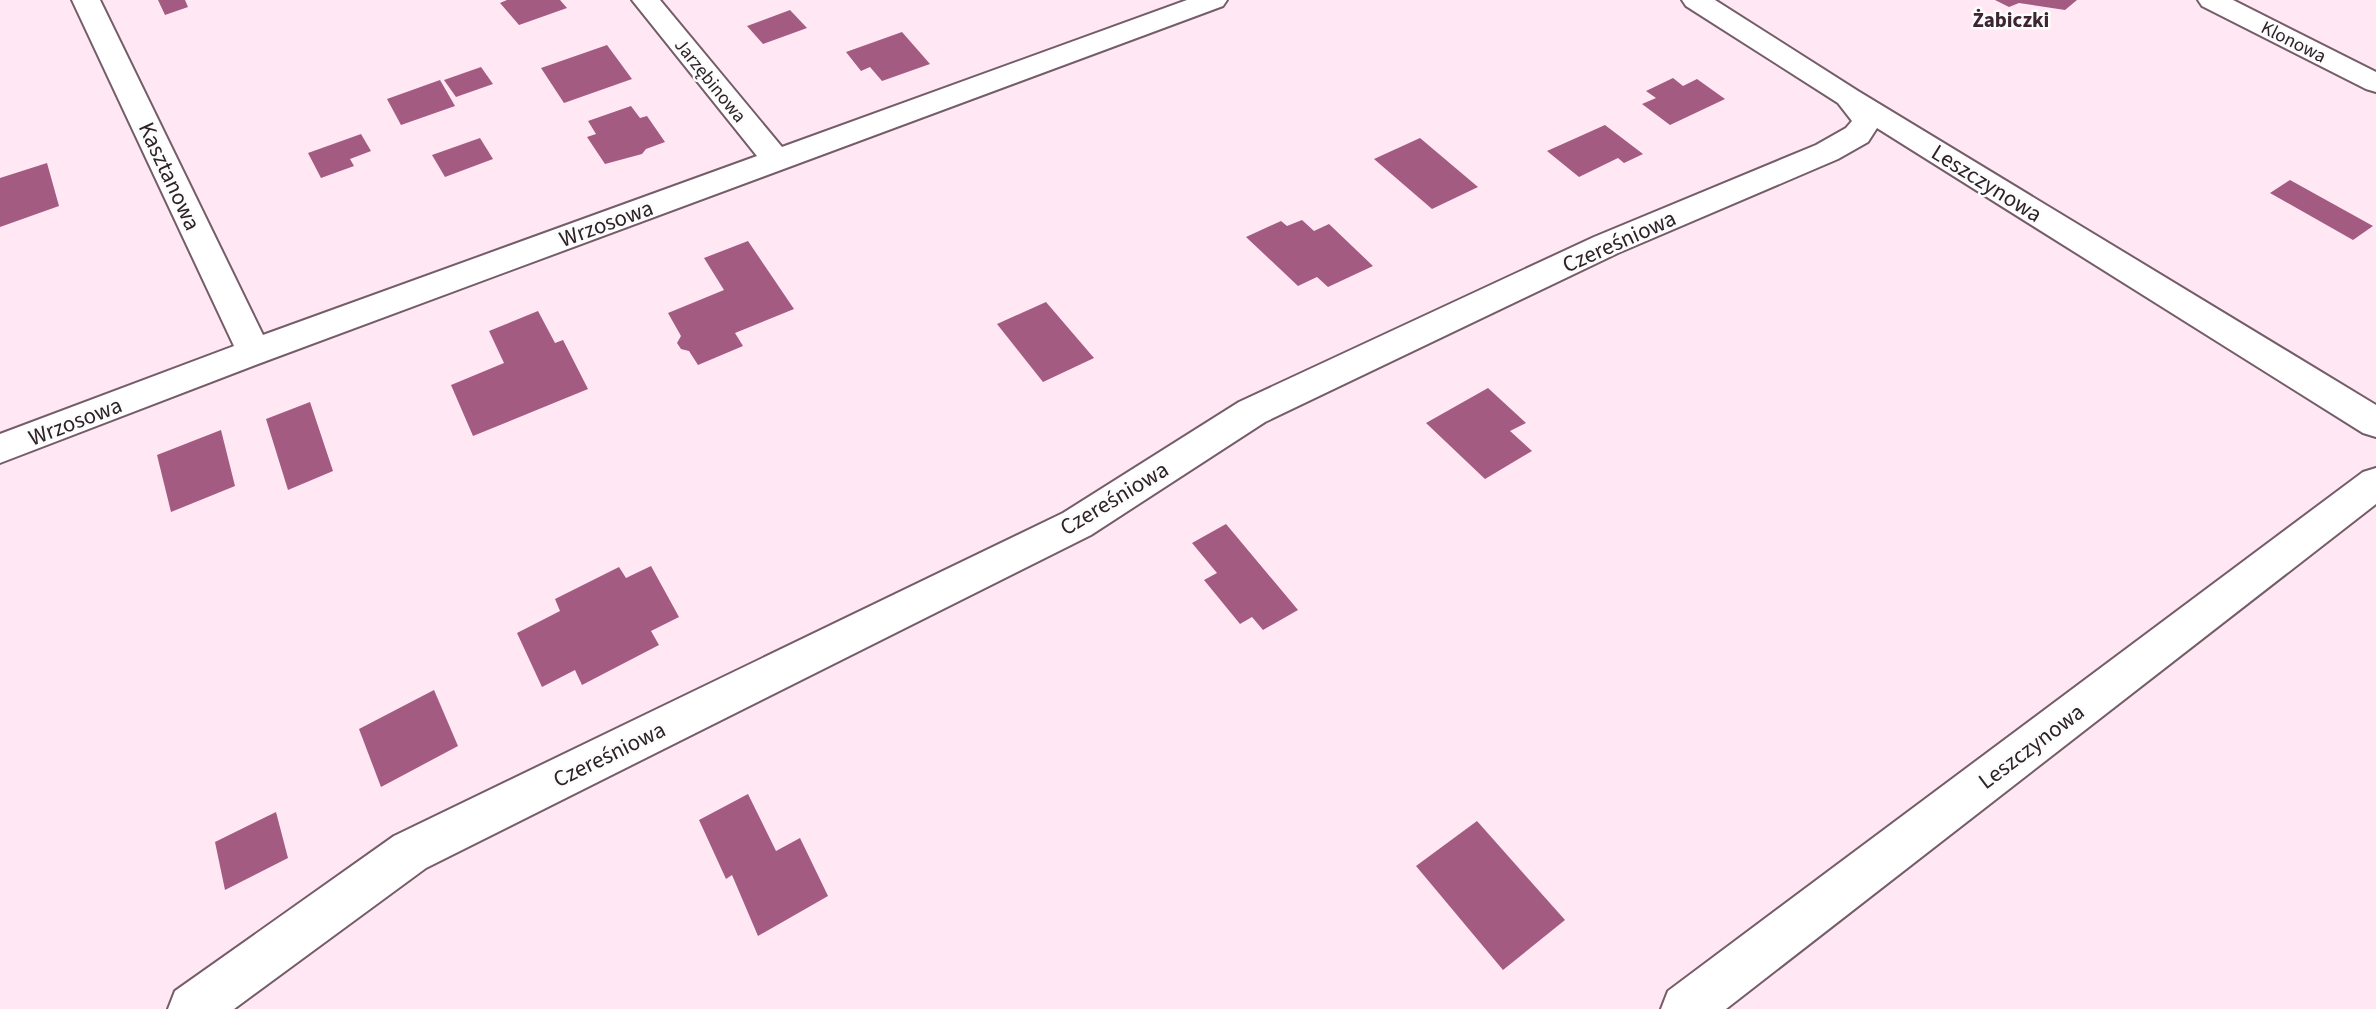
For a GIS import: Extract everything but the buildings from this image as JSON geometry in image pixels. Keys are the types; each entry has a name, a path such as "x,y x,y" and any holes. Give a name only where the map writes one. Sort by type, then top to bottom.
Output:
{"street":[{"name":"Kasztanowa","path":"86,0 254,352"},
{"name":"Jarzębinowa","path":"646,0 776,160"},
{"name":"Wrzosowa","path":"0,449 254,352 776,160 1170,6 1213,0"},
{"name":"Czereśniowa","path":"193,1009 410,852 1077,524 1251,412 1606,246 1827,152 1857,135 1867,120 1848,97 1696,0"},
{"name":"Klonowa","path":"2212,0 2376,83"},
{"name":"Leszczynowa","path":"1848,97 2376,423"},
{"name":"Leszczynowa","path":"1686,1009 2376,483"}],"district":[{"name":"Żabiczki","path":"2011,20"}]}
